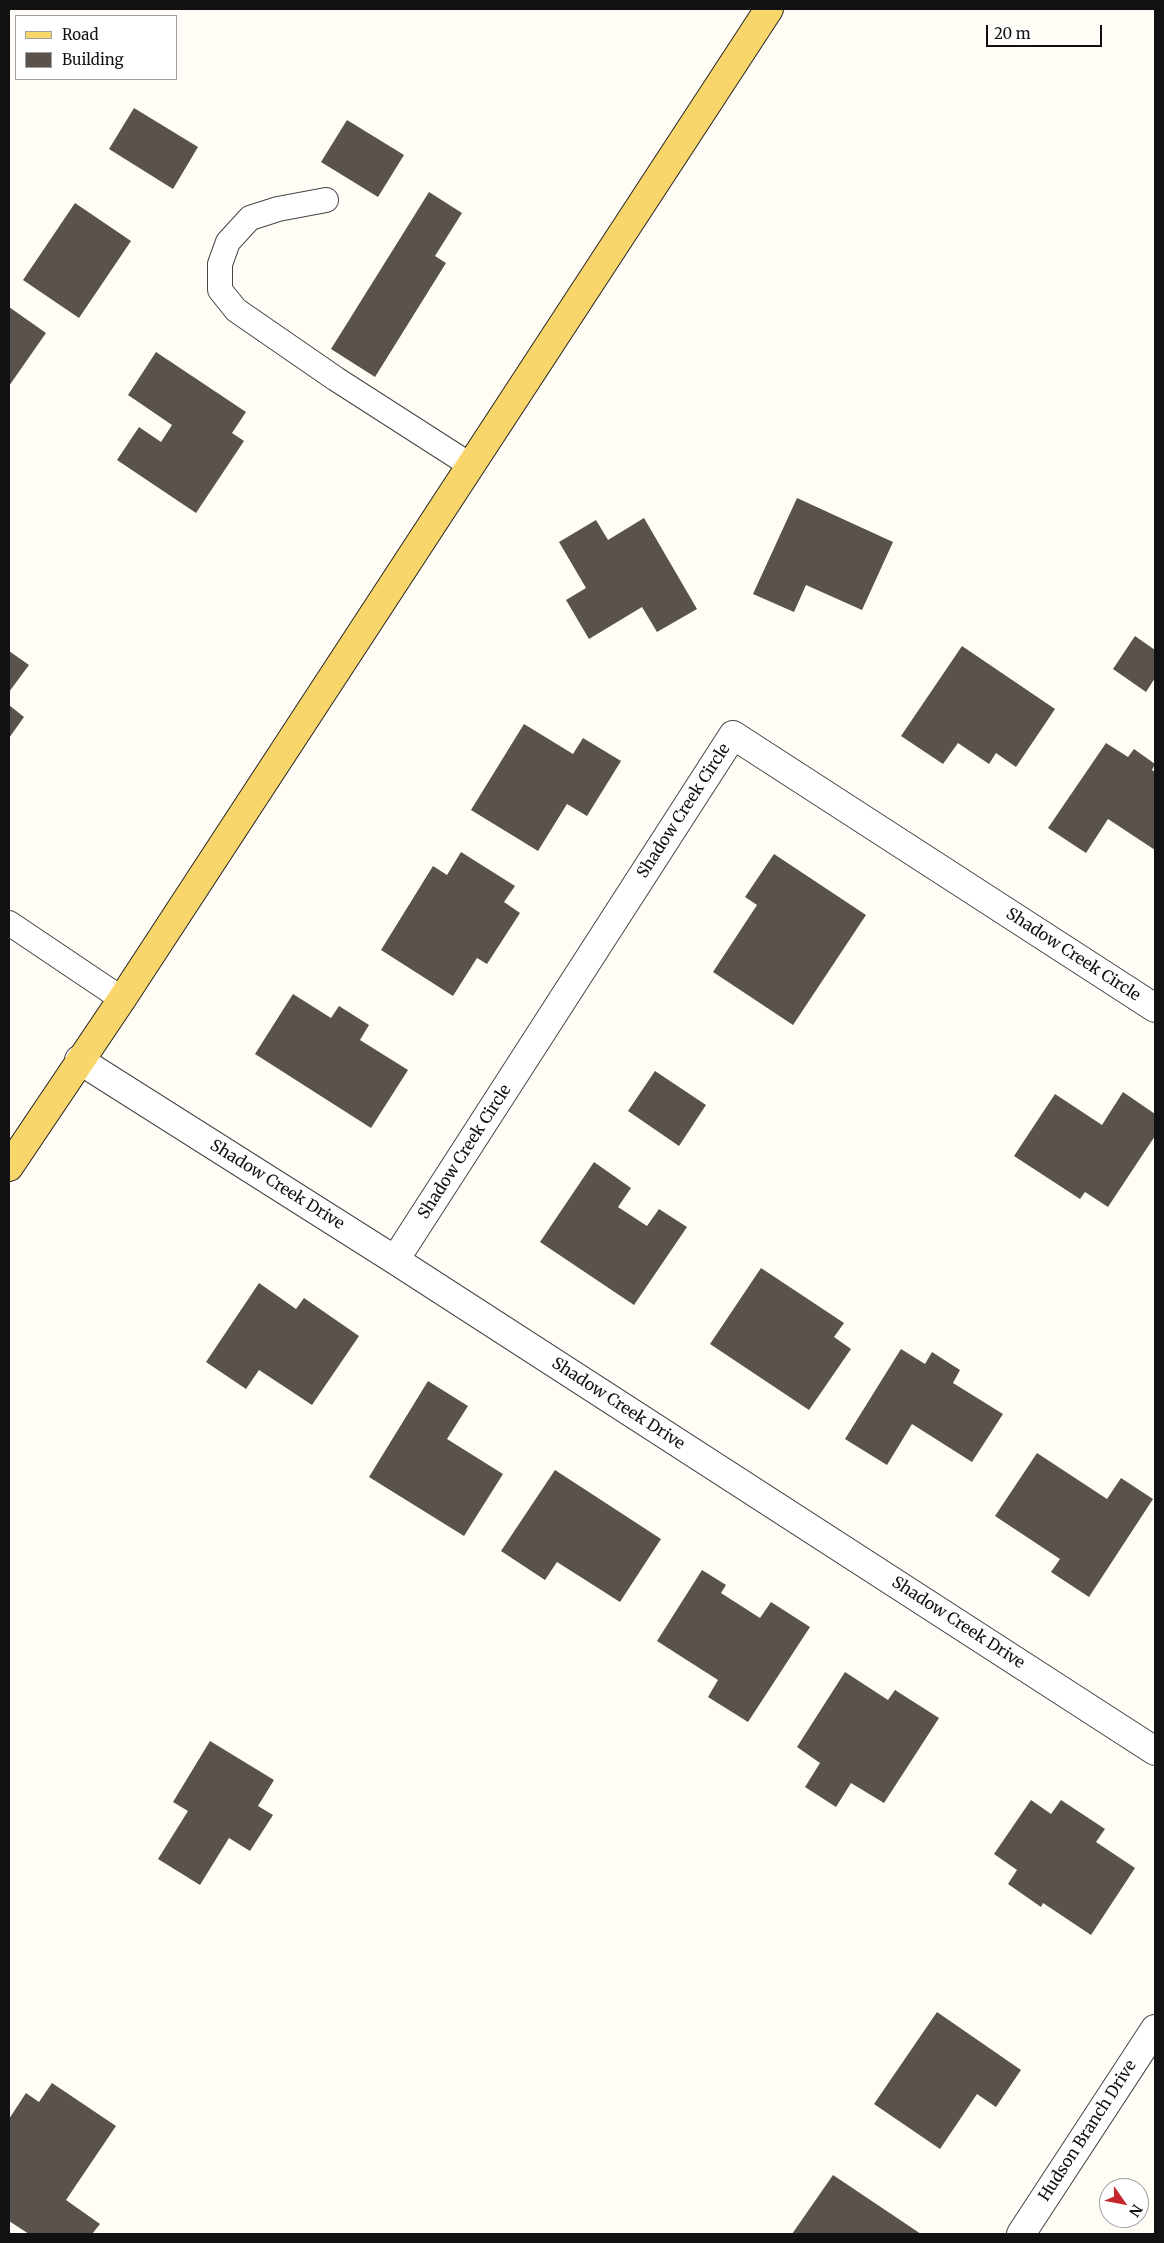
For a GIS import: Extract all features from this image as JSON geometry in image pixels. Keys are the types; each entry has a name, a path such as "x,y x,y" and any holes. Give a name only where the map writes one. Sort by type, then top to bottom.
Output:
{"main road":[{"path":"9,1167 79,1060 122,999 769,9"}],"street":[{"name":"Shadow Creek Circle","path":"395,1260 732,735 1155,1008"},
{"name":"Shadow Creek Drive","path":"79,1060 395,1260 1155,1750"},
{"name":"Hudson Branch Drive","path":"1021,2234 1155,2029"}],"lane":[{"path":"326,200 278,209 250,218 228,242 220,264 220,290 236,310 336,379 470,465"},
{"path":"9,923 122,999"}],"building":[{"path":"134,108 198,147 173,189 109,149"},
{"path":"347,120 404,155 378,197 321,162"},
{"path":"429,192 462,213 435,256 446,263 375,377 331,349"},
{"path":"75,203 131,241 79,318 23,280"},
{"path":"9,307 46,333 9,386"},
{"path":"156,352 246,412 232,433 244,441 196,513 117,460 139,427 161,442 172,425 128,395"},
{"path":"797,498 893,542 862,610 806,585 794,612 753,594"},
{"path":"644,518 697,609 657,632 642,607 589,639 566,600 586,588 559,542 596,520 608,540"},
{"path":"1135,636 1155,650 1155,678 1146,692 1113,669"},
{"path":"962,646 1055,709 1016,767 996,753 989,764 958,743 943,764 901,736"},
{"path":"9,651 29,665 9,692"},
{"path":"9,705 24,717 9,738"},
{"path":"524,724 573,754 583,738 621,761 587,816 567,804 538,851 471,810"},
{"path":"1106,743 1128,757 1134,749 1155,764 1152,770 1155,772 1155,850 1108,819 1086,853 1048,828"},
{"path":"461,852 515,886 504,902 520,913 487,964 477,958 453,996 381,950 433,866 447,875"},
{"path":"774,854 866,915 793,1025 713,972 757,905 745,897"},
{"path":"293,994 331,1018 339,1006 369,1025 360,1040 408,1070 371,1128 255,1054"},
{"path":"655,1071 706,1105 679,1146 628,1111"},
{"path":"1123,1092 1155,1114 1155,1136 1108,1207 1085,1192 1080,1199 1014,1156 1055,1094 1102,1125"},
{"path":"594,1162 631,1188 618,1207 647,1226 659,1209 687,1227 634,1305 540,1242"},
{"path":"761,1268 844,1323 834,1337 851,1349 809,1410 710,1344"},
{"path":"259,1283 296,1309 304,1298 359,1336 312,1405 259,1370 246,1389 206,1362"},
{"path":"901,1349 925,1364 932,1352 960,1370 953,1383 1003,1414 972,1462 912,1424 887,1465 845,1439"},
{"path":"428,1381 468,1406 447,1439 503,1474 464,1536 369,1477"},
{"path":"1037,1453 1107,1499 1121,1478 1153,1499 1089,1597 1051,1572 1060,1559 995,1516"},
{"path":"555,1470 661,1539 620,1602 557,1562 545,1580 501,1551"},
{"path":"702,1570 726,1585 721,1593 760,1618 771,1602 810,1627 748,1722 708,1697 718,1680 657,1641"},
{"path":"845,1672 888,1700 895,1690 939,1718 884,1803 851,1783 836,1807 805,1787 820,1763 797,1747"},
{"path":"210,1741 274,1780 258,1806 273,1815 250,1851 229,1838 200,1885 158,1859 188,1811 173,1802"},
{"path":"1031,1800 1051,1814 1061,1800 1105,1829 1096,1842 1135,1868 1091,1935 1043,1903 1041,1907 1008,1884 1017,1870 994,1854"},
{"path":"937,2012 1021,2070 996,2107 977,2094 940,2149 874,2104"},
{"path":"52,2083 116,2126 66,2200 100,2224 92,2234 29,2234 9,2221 9,2119 26,2093 39,2102"},
{"path":"833,2175 921,2234 792,2234"}]}
